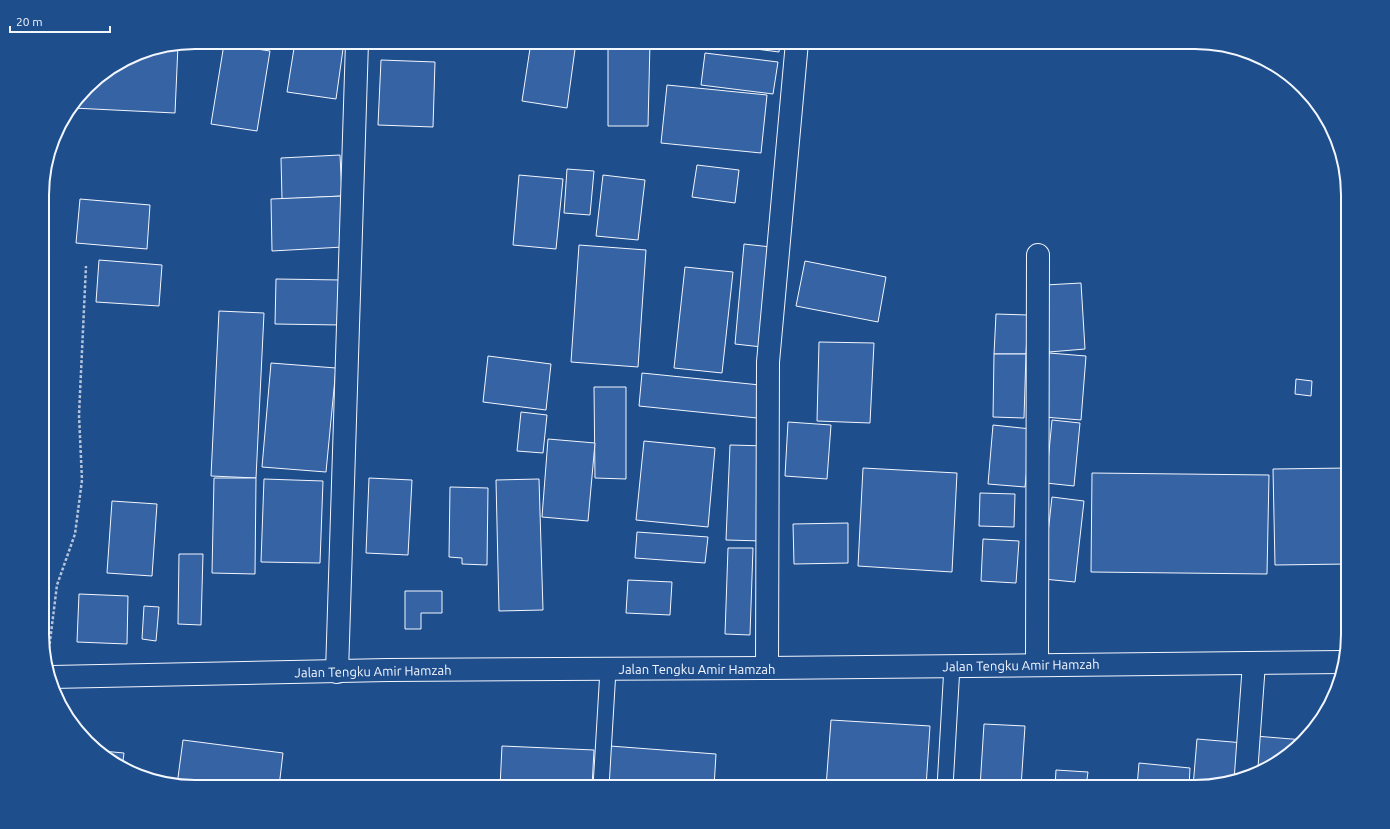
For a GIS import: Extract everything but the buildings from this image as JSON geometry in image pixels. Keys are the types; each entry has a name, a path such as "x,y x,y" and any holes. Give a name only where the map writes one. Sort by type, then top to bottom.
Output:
{"main road":[{"path":"337,672 357,49"},
{"path":"767,668 768,362 796,49"},
{"path":"1037,665 1038,254"},
{"name":"Jalan Tengku Amir Hamzah","path":"56,677 337,672 1338,662"},
{"path":"1246,771 1254,663"}],"lane":[{"path":"945,780 952,666"},
{"path":"601,780 608,670"}],"path":[{"path":"49,646 57,585 75,534 82,480 79,415 86,266"}]}
